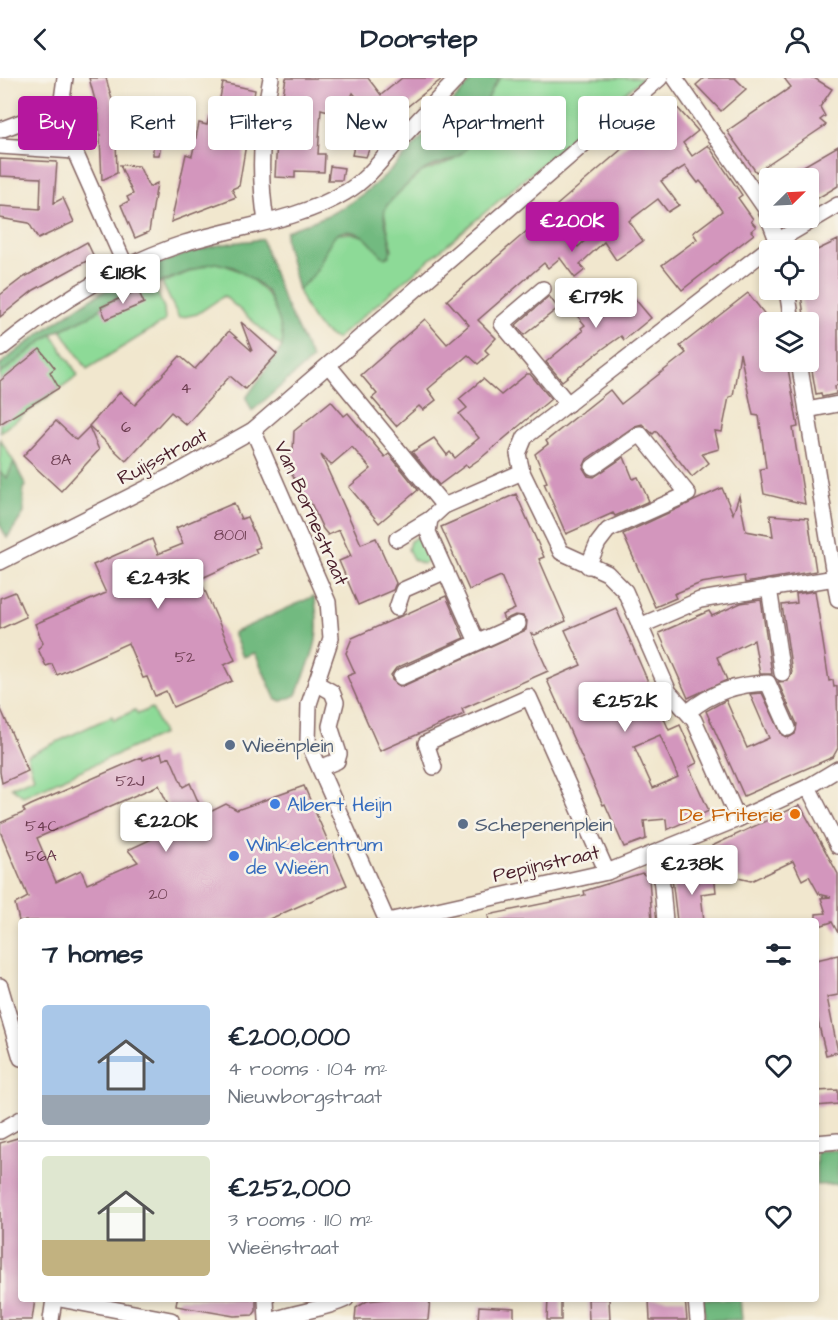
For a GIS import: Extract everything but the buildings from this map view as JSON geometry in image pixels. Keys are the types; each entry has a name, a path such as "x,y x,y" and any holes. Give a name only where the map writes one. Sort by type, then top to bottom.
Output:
{"street":[{"path":"63,96 66,78"},
{"path":"266,221 260,185 263,119 271,78"},
{"path":"0,349 30,324 79,292 126,267 184,243 318,206 348,192 375,167 458,78"},
{"name":"Ruijsstraat","path":"0,562 169,477 253,430 660,78"},
{"path":"675,78 765,208 778,240"},
{"path":"0,130 18,123"},
{"path":"0,146 74,151 126,267"},
{"path":"787,240 838,205"},
{"path":"738,819 688,712 669,692 617,581 607,573 565,556 557,548 522,472 518,454 525,437 759,261"},
{"path":"543,289 502,324 568,404"},
{"path":"329,366 444,506"},
{"path":"801,372 835,557 838,599"},
{"path":"807,410 838,404"},
{"name":"Van Bornestraat","path":"253,430 328,602 331,638 309,704 308,742 387,918"},
{"path":"588,566 600,539 608,530 688,494 640,434 593,467"},
{"path":"396,539 430,519 444,506 522,472"},
{"path":"430,519 428,532 477,642"},
{"path":"397,608 403,590 446,571"},
{"path":"640,626 700,600 835,578"},
{"path":"769,588 782,673"},
{"path":"401,677 518,624"},
{"path":"316,682 332,692 336,702 330,726 339,754 337,761 320,768"},
{"path":"688,712 702,701 739,684 768,683 788,728"},
{"path":"434,767 426,743 529,698 607,872"},
{"name":"Pepijnstraat","path":"416,918 435,916 607,872 738,819 808,787 838,769"},
{"path":"808,787 838,846"},
{"path":"659,852 665,918"},
{"path":"0,986 18,1048"},
{"path":"0,1131 18,1121"},
{"path":"819,1143 838,1141"},
{"path":"51,1320 54,1302"},
{"path":"76,1302 171,1320"},
{"path":"266,1302 267,1320"},
{"path":"274,1320 315,1311 338,1302"},
{"path":"696,1302 698,1320"}],"green space":[{"path":"474,78 500,78 489,96 458,96"},
{"path":"500,78 643,78 622,96 578,96 578,133 566,143 566,96 488,96"},
{"path":"421,138 421,150 465,150 454,158 422,171 386,207 384,219 391,250 389,256 385,258 361,235 351,231 343,232 331,240 315,273 298,290 285,240 286,231 335,212 360,196 378,182"},
{"path":"461,150 558,150 336,339 322,330 312,319 298,290 317,270 330,240 338,234 350,233 363,236 392,250 384,212 387,204 419,173 452,161"},
{"path":"262,239 283,299 312,359 252,411 246,398 282,347 283,338 279,320 268,293 258,283 233,267 216,263 129,292 104,304 96,313 52,334 0,374 0,365 27,343 98,294 123,281 149,268 203,249"},
{"path":"216,263 243,274 266,293 280,318 282,347 224,296 197,314 179,318 162,283"},
{"path":"154,286 164,308 165,321 87,369 61,330 96,313 104,304 129,292"},
{"path":"52,334 78,375 0,432 0,374"},
{"path":"0,439 14,462 7,478 0,472"},
{"path":"14,462 26,486 23,490 24,513 7,538 0,525 0,472 7,478"},
{"path":"421,535 433,560 422,564 413,559 408,549 410,541"},
{"path":"314,596 317,625 311,658 296,695 283,701 276,700 255,653 243,657 233,633"},
{"path":"152,708 163,734 23,796 11,787 34,777 27,756 112,716 114,720 135,710 138,714"},
{"path":"838,1150 838,1184 819,1185 819,1151"},
{"path":"703,1302 740,1302 742,1320 705,1320"}],"place":[{"name":"Wieënplein","path":"230,745"},
{"name":"Albert Heijn","path":"275,804"},
{"name":"De Friterie","path":"795,814"},
{"name":"Schepenenplein","path":"463,824"},
{"name":"Winkelcentrum de Wieën","path":"234,856"}]}
